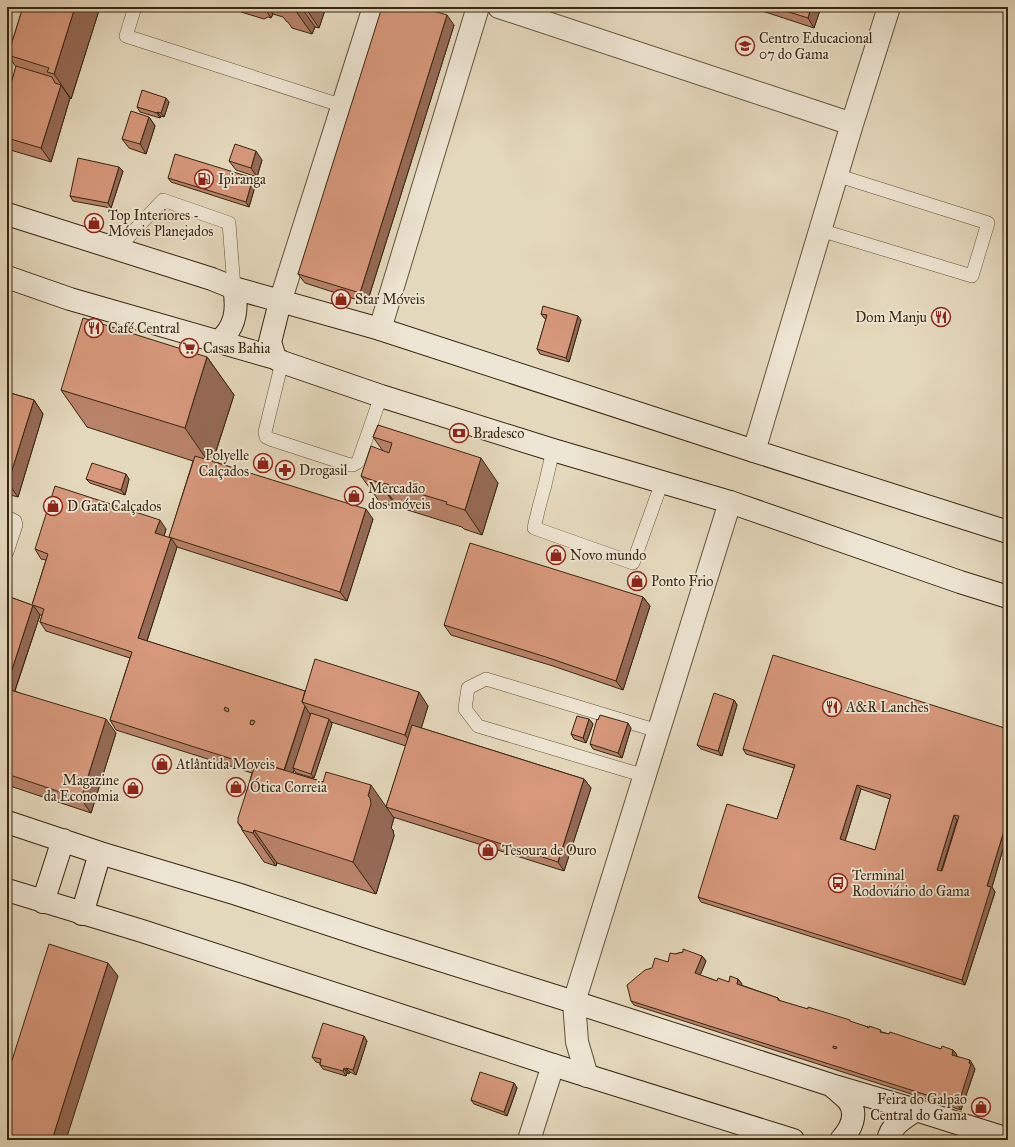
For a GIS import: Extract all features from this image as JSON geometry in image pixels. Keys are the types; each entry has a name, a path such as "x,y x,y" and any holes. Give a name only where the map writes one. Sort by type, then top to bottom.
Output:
{"main road":[{"path":"279,360 270,342 280,302 374,7"},
{"path":"380,329 478,7"},
{"path":"754,451 836,175 889,7"},
{"path":"510,9 852,124"},
{"path":"7,214 212,279 234,288 380,329 1008,532"},
{"path":"7,277 70,298 279,360 381,396 553,450 730,502 960,582 1008,597"},
{"path":"218,342 229,332 234,320 236,303 234,288"},
{"path":"587,1076 577,1042 574,1002 730,502"},
{"path":"977,522 999,534 1008,541"},
{"path":"960,582 990,584 1001,583 1008,580"},
{"path":"7,822 100,853 237,894 831,1085 1008,1139"},
{"path":"43,902 63,840"},
{"path":"82,914 100,853"},
{"path":"7,890 142,931 587,1076 793,1140"},
{"path":"529,1140 553,1065"},
{"path":"831,1085 848,1100 853,1112 853,1121 850,1128 841,1140"},
{"path":"888,1140 891,1130 895,1125 901,1119 916,1110"}],"lane":[{"path":"135,7 126,36 343,106"},
{"path":"820,230 972,276 980,252 988,224 836,175"},
{"path":"117,250 163,200 229,224 234,288"},
{"path":"279,360 265,432 266,437 270,439 354,465 358,462 381,396"},
{"path":"553,450 534,528 633,563 662,482"},
{"path":"7,517 15,521 16,525 7,552"},
{"path":"645,776 478,726 465,709 468,688 486,679 658,732"}],"building":[{"path":"23,7 75,7 54,74 47,72 49,68 8,55"},
{"path":"382,7 420,7 447,15 360,293 298,274"},
{"path":"773,7 811,7 808,18"},
{"path":"16,66 52,77 55,83 61,85 41,148 7,138 7,98"},
{"path":"142,90 166,98 161,113 137,107"},
{"path":"131,111 149,117 140,144 122,139"},
{"path":"235,144 256,151 251,168 229,161"},
{"path":"175,154 253,178 246,202 168,178"},
{"path":"78,158 119,167 108,203 70,196"},
{"path":"543,306 578,316 566,358 537,349 547,315 541,314"},
{"path":"83,318 207,357 185,428 61,390"},
{"path":"7,392 34,400 8,483 7,483"},
{"path":"378,425 481,458 465,510 446,504 447,502 380,483 361,476 371,446 389,453 392,443 373,437"},
{"path":"195,456 366,509 340,592 169,537"},
{"path":"92,463 126,474 121,490 86,479"},
{"path":"55,486 160,520 155,533 171,538 138,638 305,691 302,702 305,706 284,770 261,763 254,766 110,720 132,652 40,622 44,609 33,605 7,685 7,596 32,605 48,554 35,549","holes":["225,707 229,709 228,712 224,710","251,720 255,721 253,725 250,724"]},
{"path":"470,543 643,597 616,681 444,625"},
{"path":"773,655 1008,729 1008,825 1006,831 1004,831 987,886 991,887 962,980 698,897 727,804 777,819 795,765 743,749","holes":["857,785 891,795 875,850 840,839","954,815 959,816 942,871 937,870"]},
{"path":"315,659 419,692 405,735 302,702"},
{"path":"7,689 106,719 81,799 7,774"},
{"path":"714,693 734,700 718,751 697,745"},
{"path":"311,713 329,719 311,774 293,768"},
{"path":"600,715 628,723 618,753 590,744 597,719 598,720"},
{"path":"577,716 589,719 583,738 571,734"},
{"path":"412,725 584,779 558,862 386,807"},
{"path":"259,763 323,782 326,772 371,785 368,796 371,804 353,862 254,830 253,833 242,830 242,827 238,823 238,818 255,765"},
{"path":"49,944 108,963 52,1140 7,1140 7,1076"},
{"path":"683,949 702,956 695,973 717,981 718,978 729,982 730,976 738,979 737,984 778,998 778,1000 808,1009 808,1007 850,1020 869,1028 869,1026 881,1030 880,1032 889,1034 890,1032 941,1049 942,1046 953,1050 952,1055 970,1060 969,1063 971,1064 958,1105 631,1001 627,985 645,970 652,968 655,958 668,962 670,953 675,954 683,952"},
{"path":"323,1023 364,1036 353,1070 344,1068 343,1071 320,1065 321,1059 312,1057"},
{"path":"480,1072 514,1083 504,1112 471,1100"}],"place":[{"name":"Centro Educacional 07 do Gama","path":"745,46"},
{"name":"Ipiranga","path":"204,179"},
{"name":"Top Interiores - Móveis Planejados","path":"94,223"},
{"name":"Star Móveis","path":"341,299"},
{"name":"Dom Manju","path":"941,317"},
{"name":"Café Central","path":"94,328"},
{"name":"Casas Bahia","path":"189,348"},
{"name":"Bradesco","path":"459,433"},
{"name":"Polyelle Calçados","path":"263,463"},
{"name":"Drogasil","path":"285,470"},
{"name":"Mercadão dos móveis","path":"354,496"},
{"name":"D Gata Calçados","path":"53,506"},
{"name":"Novo mundo","path":"556,555"},
{"name":"Ponto Frio","path":"637,581"},
{"name":"A&R Lanches","path":"832,707"},
{"name":"Atlântida Moveis","path":"162,764"},
{"name":"Ótica Correia","path":"236,787"},
{"name":"Magazine da Economia","path":"133,788"},
{"name":"Tesoura de Ouro","path":"488,850"},
{"name":"Terminal Rodoviário do Gama","path":"838,883"},
{"name":"Feira do Galpão Central do Gama","path":"981,1107"}]}
